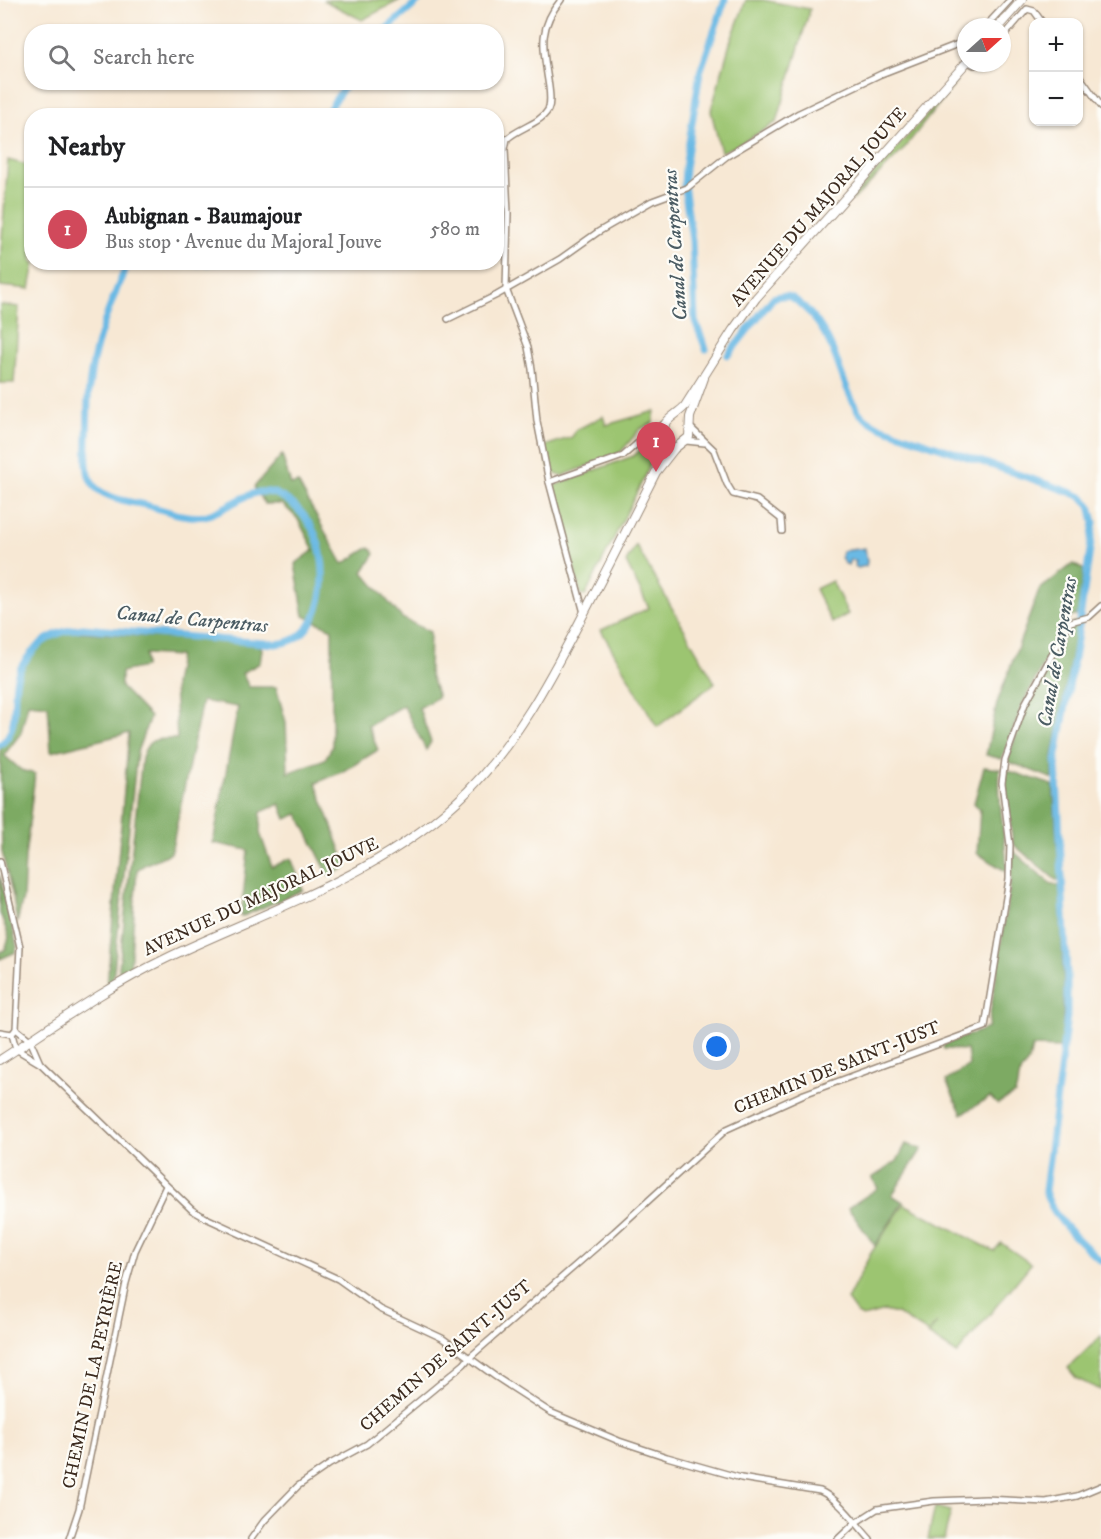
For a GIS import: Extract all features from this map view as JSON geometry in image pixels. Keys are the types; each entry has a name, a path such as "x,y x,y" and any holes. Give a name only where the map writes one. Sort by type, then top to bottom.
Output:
{"main road":[{"path":"1006,18 1022,0"},
{"name":"AVENUE DU MAJORAL JOUVE","path":"656,472 665,438 664,424 685,406 756,298 960,72"},
{"name":"AVENUE DU MAJORAL JOUVE","path":"0,1060 118,984 144,970 366,867 435,821 468,790 507,746 537,701 656,472 667,456 689,437 692,411 704,378"},
{"path":"676,416 686,420 690,426"},
{"path":"665,438 672,444 683,442"}],"street":[{"path":"561,0 547,21 542,40 549,106 541,118 507,140 505,149 508,244 506,289 528,346 537,421 549,482 584,613"},
{"path":"993,18 1010,0"},
{"path":"1011,28 1027,9 1034,11 1039,18"},
{"path":"448,319 560,259 598,232 643,206 687,188 727,156 799,113 881,74 957,44"},
{"path":"1083,81 1101,106"},
{"path":"549,482 623,456 643,438 664,424"},
{"path":"690,426 717,456 729,490 733,494 757,500 782,519 782,531"},
{"path":"643,438 665,438"},
{"path":"683,442 707,444"},
{"name":"CHEMIN DE SAINT-JUST","path":"251,1539 264,1521 298,1486 330,1464 367,1444 464,1364 647,1203 727,1129 804,1094 985,1027 1009,879 1010,845 1002,783 1005,760 1025,704 1070,622 1076,619 1084,620 1101,606"},
{"path":"0,861 20,947 14,1031 18,1048 41,1064 192,1210 338,1279 367,1301 442,1338 550,1412 619,1441 667,1457 741,1478 820,1491 838,1504 870,1539"},
{"path":"0,1032 14,1031 30,1040 41,1064"},
{"name":"CHEMIN DE LA PEYRIÈRE","path":"69,1539 79,1509 126,1282 135,1251 166,1186"},
{"path":"838,1539 877,1509 934,1501 1046,1502 1077,1496 1101,1486"}],"green space":[{"path":"323,0 400,0 362,20"},
{"path":"746,0 763,0 810,9 777,122 738,145 721,152 711,111 730,43"},
{"path":"957,81 902,151 853,200 851,199"},
{"path":"8,160 24,164 24,270 34,270 30,289 0,286"},
{"path":"0,305 19,307 14,383 0,383"},
{"path":"655,411 653,423 640,429 620,453 562,476 550,469 545,446 572,437 576,430 603,416 606,425"},
{"path":"648,444 657,444 647,472 585,596 581,595 553,486 633,456"},
{"path":"282,455 291,485 298,483 343,564 370,547 375,554 363,572 402,618 430,632 429,672 438,697 419,708 431,742 426,750 403,705 368,726 378,750 344,771 316,783 347,867 329,876 298,814 286,819 280,804 261,812 260,833 272,867 291,858 303,890 241,917 248,850 213,843 238,707 202,701 171,853 137,870 130,971 120,976 142,757 151,742 177,739 174,685 179,656 145,654 145,667 121,672 121,687 150,717 137,752 113,980 107,985 129,733 51,752 48,705 28,703 21,733 4,755 21,770 35,774 25,858 23,898 17,923 2,852 0,748 14,723 19,677 31,654 53,638 69,631 259,644 262,649 260,663 242,673 249,687 276,687 286,722 288,773 325,759 332,747 332,629 304,616 295,564 314,550 297,518 282,504 265,504 254,487"},
{"path":"636,545 715,683 657,727 601,630 649,608 626,562"},
{"path":"1073,564 1084,570 1078,615 1068,618 1023,703 1002,759 986,755 997,703 1039,590"},
{"path":"832,581 848,614 832,623 815,589"},
{"path":"1078,622 1053,756 1053,779 1007,761 1026,708 1072,623"},
{"path":"984,767 1000,769 1007,872 977,853 980,810 974,803"},
{"path":"1006,770 1053,785 1060,880 1056,880 1013,844 1005,784"},
{"path":"1012,850 1050,883 1060,886 1064,990 1062,1048 1032,1047 1029,1061 1021,1071 1015,1094 997,1104 990,1097 962,1114 946,1081 969,1065 967,1050 944,1049 943,1045 988,1028 1011,879"},
{"path":"0,875 17,946 16,952 0,959 0,952 5,950 9,937 0,913"},
{"path":"906,1144 922,1149 892,1195 903,1202 875,1246 848,1208 878,1188 872,1178 897,1161"},
{"path":"904,1204 994,1251 1001,1243 1031,1264 957,1354 928,1335 937,1323 928,1333 897,1314 884,1311 863,1317 857,1314 847,1300 871,1253"},
{"path":"1101,1336 1101,1390 1077,1379 1068,1368"},
{"path":"935,1507 951,1511 944,1539 928,1539"}],"water":[{"path":"865,548 866,566 858,568 855,566 855,560 850,560 848,565 844,563 841,557 842,551"}],"waterway":[{"name":"Canal de Carpentras","path":"392,24 420,0"},
{"name":"Canal de Carpentras","path":"706,349 695,321 692,241 684,185 700,72 725,0"},
{"name":"Canal de Carpentras","path":"330,108 342,90"},
{"name":"Canal de Carpentras","path":"0,745 11,730 18,674 38,646 55,635 83,628 276,644 298,637 308,627 320,601 323,570 318,540 302,514 280,496 270,492 251,494 213,513 197,517 175,514 112,497 100,491 91,482 87,457 91,372 104,324 125,270"},
{"name":"Canal de Carpentras","path":"728,355 773,298 790,297 805,308 825,333 851,397 858,411 865,418 880,427 1070,492 1082,497 1090,505 1094,522 1075,653 1056,760 1067,1016 1045,1191 1054,1212 1061,1221 1101,1261"}],"place":[{"name":"Aubignan - Baumajour","path":"656,472"}]}
